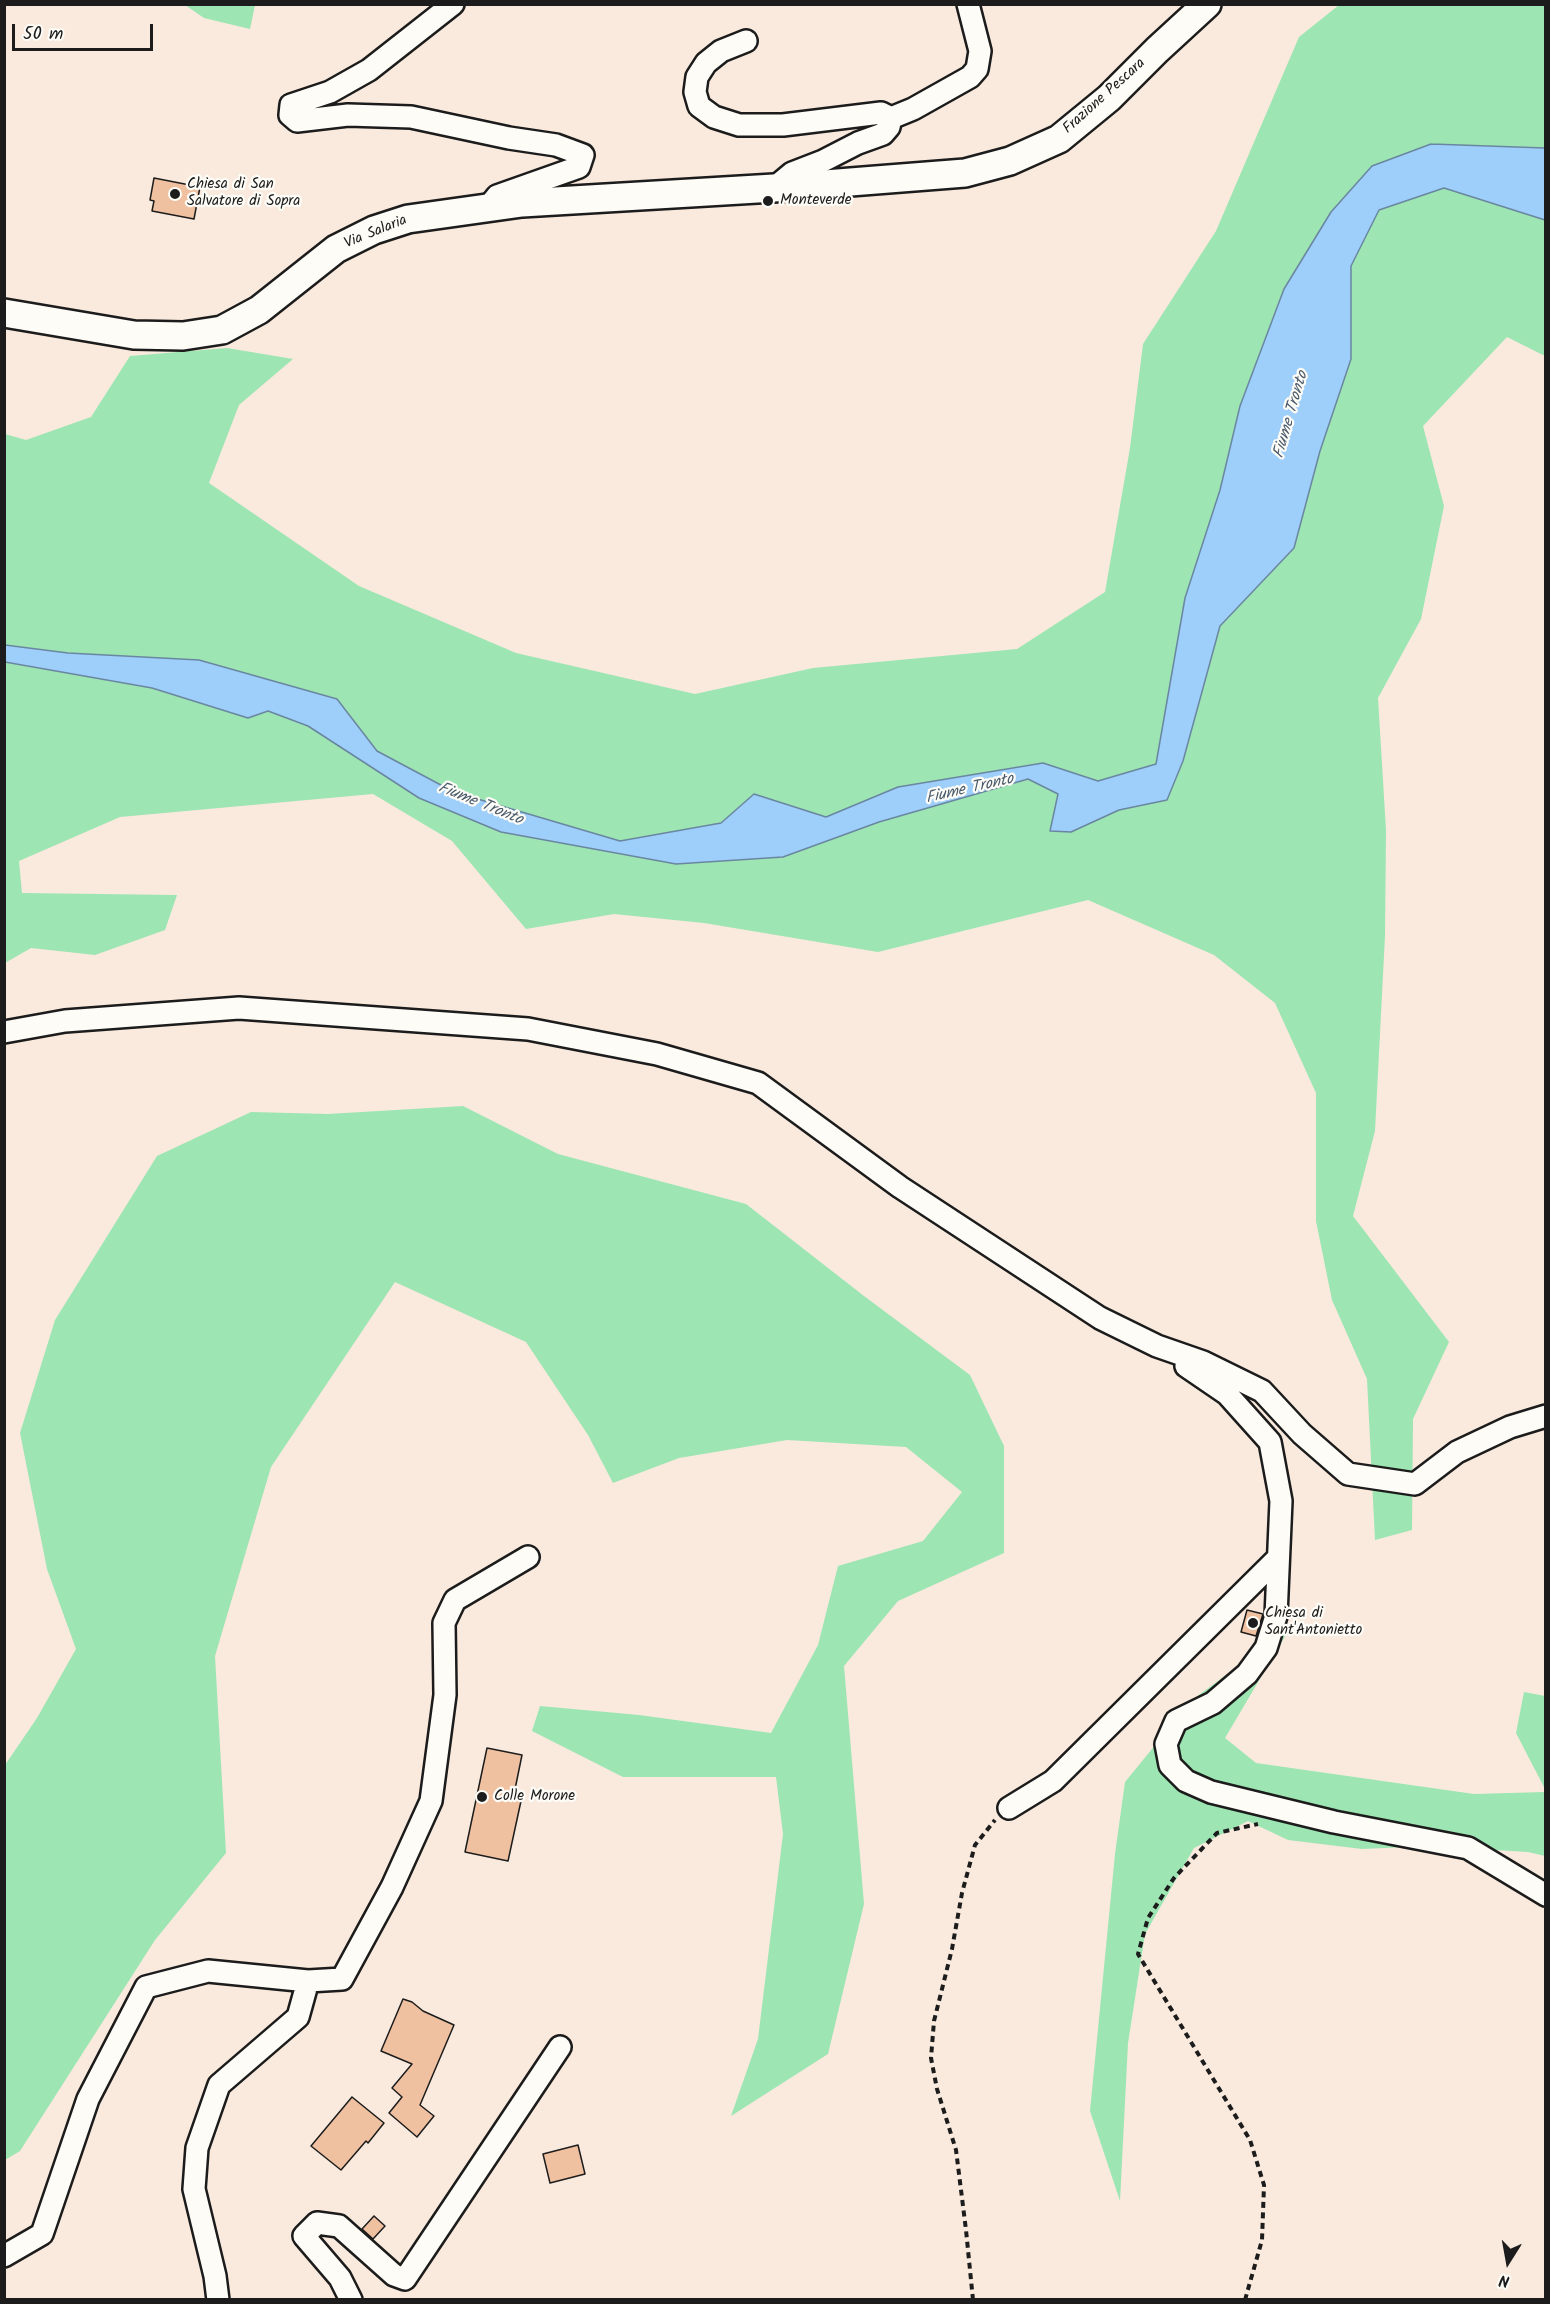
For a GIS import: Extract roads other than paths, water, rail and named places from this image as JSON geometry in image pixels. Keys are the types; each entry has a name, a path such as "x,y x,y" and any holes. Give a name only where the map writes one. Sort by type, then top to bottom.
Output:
{"main road":[{"name":"Frazione Pescara","path":"774,188 965,173 1010,161 1059,139 1084,120 1207,4"},
{"name":"Via Salaria","path":"4,313 134,335 183,336 222,330 259,310 336,249 374,230 408,219 522,203 774,188"}],"street":[{"path":"453,4 369,70 330,92 291,105 290,115 297,121 348,115 411,117 509,138 556,145 583,155 579,167 497,196 489,207"},
{"path":"746,41 721,51 706,63 698,77 695,92 699,106 714,117 739,125 783,125 881,113 891,118 913,109 970,77 977,69 980,51 968,4"},
{"path":"774,188 792,174 858,143 883,134 889,127 891,118"},
{"path":"4,1032 65,1021 239,1008 528,1029 657,1054 758,1083 900,1187 1100,1318 1157,1346 1203,1362 1262,1391 1302,1434 1348,1474 1415,1484 1457,1452 1510,1427 1545,1416"},
{"path":"1157,1346 1227,1394 1270,1442 1281,1501 1276,1616 1266,1648 1248,1674 1213,1703 1176,1721 1166,1744 1170,1765 1186,1781 1211,1792 1334,1822 1468,1848 1545,1895"},
{"path":"4,2256 42,2234 88,2099 146,1987 208,1971 308,1981 342,1979 392,1887 430,1801 445,1695 444,1623 455,1600 528,1557"},
{"path":"1009,1808 1053,1781 1278,1558"},
{"path":"218,2300 215,2276 194,2189 197,2148 219,2085 298,2017 308,1981"},
{"path":"351,2300 340,2278 304,2236 317,2223 339,2226 394,2276 405,2279 560,2047"}],"water":[{"name":"Fiume Tronto","path":"1431,144 1545,148 1545,220 1444,188 1379,210 1351,266 1351,359 1320,451 1294,548 1220,626 1183,761 1167,800 1119,810 1071,832 1050,831 1058,794 1028,779 879,822 783,857 676,864 501,832 419,798 308,726 268,711 248,718 152,688 5,662 5,645 68,653 199,660 337,699 377,751 454,792 620,841 721,823 754,794 826,817 898,787 1043,763 1098,781 1156,764 1185,598 1220,490 1240,406 1284,289 1331,212 1372,166"}],"place":[{"name":"Chiesa di San Salvatore di Sopra","path":"175,194"},
{"name":"Monteverde","path":"768,201"},
{"name":"Chiesa di Sant'Antonietto","path":"1253,1623"},
{"name":"Colle Morone","path":"482,1797"}]}
